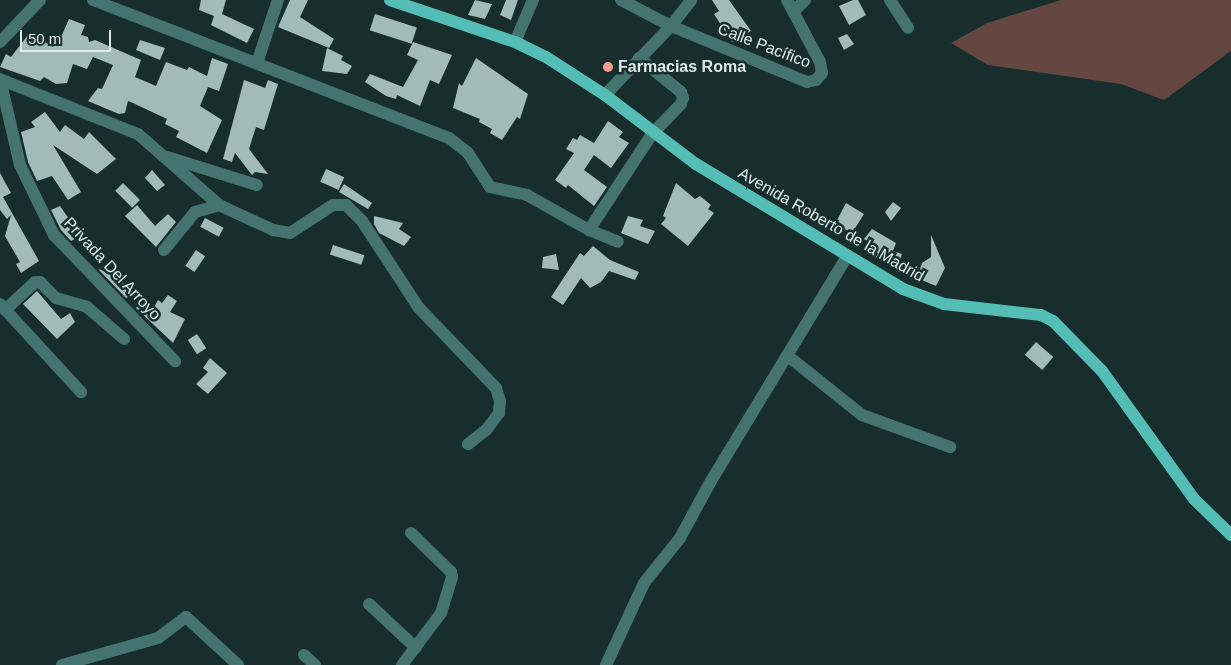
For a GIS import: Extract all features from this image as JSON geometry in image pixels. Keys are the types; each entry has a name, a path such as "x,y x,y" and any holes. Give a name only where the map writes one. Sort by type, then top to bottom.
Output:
{"main road":[{"name":"Avenida Roberto de la Madrid","path":"390,0 514,42 546,57 605,94 652,134 696,164 847,256 926,299 1041,315 1053,321 1102,371 1194,499 1231,535"}],"street":[{"path":"0,42 40,0"},
{"path":"93,0 449,138 468,152 490,187 527,195 589,230 618,242"},
{"path":"257,63 278,0"},
{"path":"514,42 533,0"},
{"path":"621,0 671,26"},
{"path":"605,94 671,26 691,0"},
{"name":"Calle Pacífico","path":"671,26 807,82 816,80 822,73 820,62 787,0"},
{"path":"794,11 805,0"},
{"path":"890,0 908,28"},
{"path":"589,230 652,134 681,104 683,98 681,92 639,58"},
{"path":"1,80 138,134 219,205 273,230 290,233 319,216 333,205 346,205 362,221 419,308 496,388 500,401 499,413 486,430 468,444"},
{"name":"Privada Del Arroyo","path":"1,80 20,165 54,235 175,360"},
{"path":"162,155 257,185"},
{"path":"164,250 195,212 219,205"},
{"path":"606,665 644,583 680,538 711,482 847,256"},
{"path":"81,392 3,307 35,282 40,282 56,298 87,307 124,339"},
{"path":"788,356 862,415 950,448"},
{"path":"402,665 441,613 452,577 451,572 411,534"},
{"path":"370,604 416,648"},
{"path":"62,665 158,638 186,618 238,665"},
{"path":"304,655 315,665"}],"shaded area":[{"path":"1061,0 1231,0 1231,51 1164,100 1121,84 988,65 951,43 987,23"}],"building":[{"path":"201,0 226,0 222,14 254,29 247,43 211,25 214,16 199,10"},
{"path":"290,0 308,0 300,17 334,39 329,48 278,27"},
{"path":"475,0 492,4 485,19 468,15"},
{"path":"506,0 518,0 511,20 500,15"},
{"path":"712,0 729,0 751,31 732,42 714,14 719,11"},
{"path":"853,0 858,0 866,15 849,25 839,6"},
{"path":"375,14 417,28 412,44 370,30"},
{"path":"69,19 85,25 81,35 88,37 89,42 95,40 141,60 135,77 156,86 166,62 187,70 189,67 207,76 212,58 228,64 219,91 208,87 200,106 222,120 207,153 176,137 179,131 165,124 167,119 133,103 128,101 125,113 119,114 88,101 98,88 102,89 113,65 93,57 87,69 73,64 67,83 56,84 44,77 40,81 0,67 6,54 11,57 28,35 33,39 35,36 53,47 57,36 61,37"},
{"path":"847,34 854,44 844,50 838,38"},
{"path":"140,40 165,48 160,60 136,50"},
{"path":"413,42 452,55 439,84 430,80 420,106 397,95 396,99 386,96 365,82 370,74 403,87 418,60 407,55"},
{"path":"327,48 343,56 341,60 352,66 347,74 322,71"},
{"path":"476,58 528,94 520,119 517,117 502,140 490,133 492,129 479,122 480,119 453,108 459,83 462,86"},
{"path":"244,80 265,88 268,80 278,84 264,130 256,127 249,149 268,174 255,172 252,175 235,153 232,162 223,159"},
{"path":"45,112 60,132 65,125 84,139 89,132 116,159 97,174 53,145 81,192 68,200 52,176 37,181 28,162 21,132 35,127 31,122"},
{"path":"608,121 623,132 619,137 629,143 611,168 594,155 584,170 607,187 594,206 568,185 566,188 555,180 574,153 566,149 573,138 577,140 580,135 594,143"},
{"path":"326,169 344,177 339,190 320,182"},
{"path":"152,170 165,185 157,191 145,178"},
{"path":"0,173 11,193 3,197 39,261 21,273 16,264 20,262 5,236 11,215 7,219 0,210"},
{"path":"123,183 140,200 132,208 115,191"},
{"path":"676,183 695,199 700,196 711,205 708,209 714,213 688,246 661,224 666,218 663,216"},
{"path":"344,184 372,203 368,209 339,192"},
{"path":"893,202 901,208 891,221 885,212"},
{"path":"846,203 864,214 852,233 837,225 833,232 819,226 824,217 836,222"},
{"path":"137,205 155,226 168,214 176,222 156,247 125,216"},
{"path":"60,206 69,219 63,223 76,234 77,238 71,241 61,230 51,210"},
{"path":"374,216 403,223 399,229 411,237 404,246 379,233 374,224"},
{"path":"628,216 643,220 640,226 655,231 648,244 621,233"},
{"path":"205,218 224,228 219,237 200,227"},
{"path":"872,229 896,243 893,251 902,254 897,269 862,250 867,241 864,239"},
{"path":"931,235 945,268 936,286 917,278 922,263 931,257"},
{"path":"333,245 364,255 361,265 330,255"},
{"path":"593,246 610,260 639,272 635,280 609,271 601,282 590,288 581,278 563,305 551,297 580,253 584,256"},
{"path":"196,250 205,256 194,272 185,266"},
{"path":"556,254 559,270 542,268 543,257"},
{"path":"98,269 110,273 129,287 125,293 128,297 126,298"},
{"path":"37,291 61,319 70,313 75,322 57,339 23,304"},
{"path":"168,295 177,301 170,312 185,319 173,343 136,308 140,302 152,311 158,300 162,303"},
{"path":"197,334 206,348 197,354 188,340"},
{"path":"1036,342 1053,357 1042,370 1025,355"},
{"path":"210,358 227,373 208,394 196,384 208,372 203,368"}],"place":[{"name":"Farmacias Roma","path":"608,67"}]}
